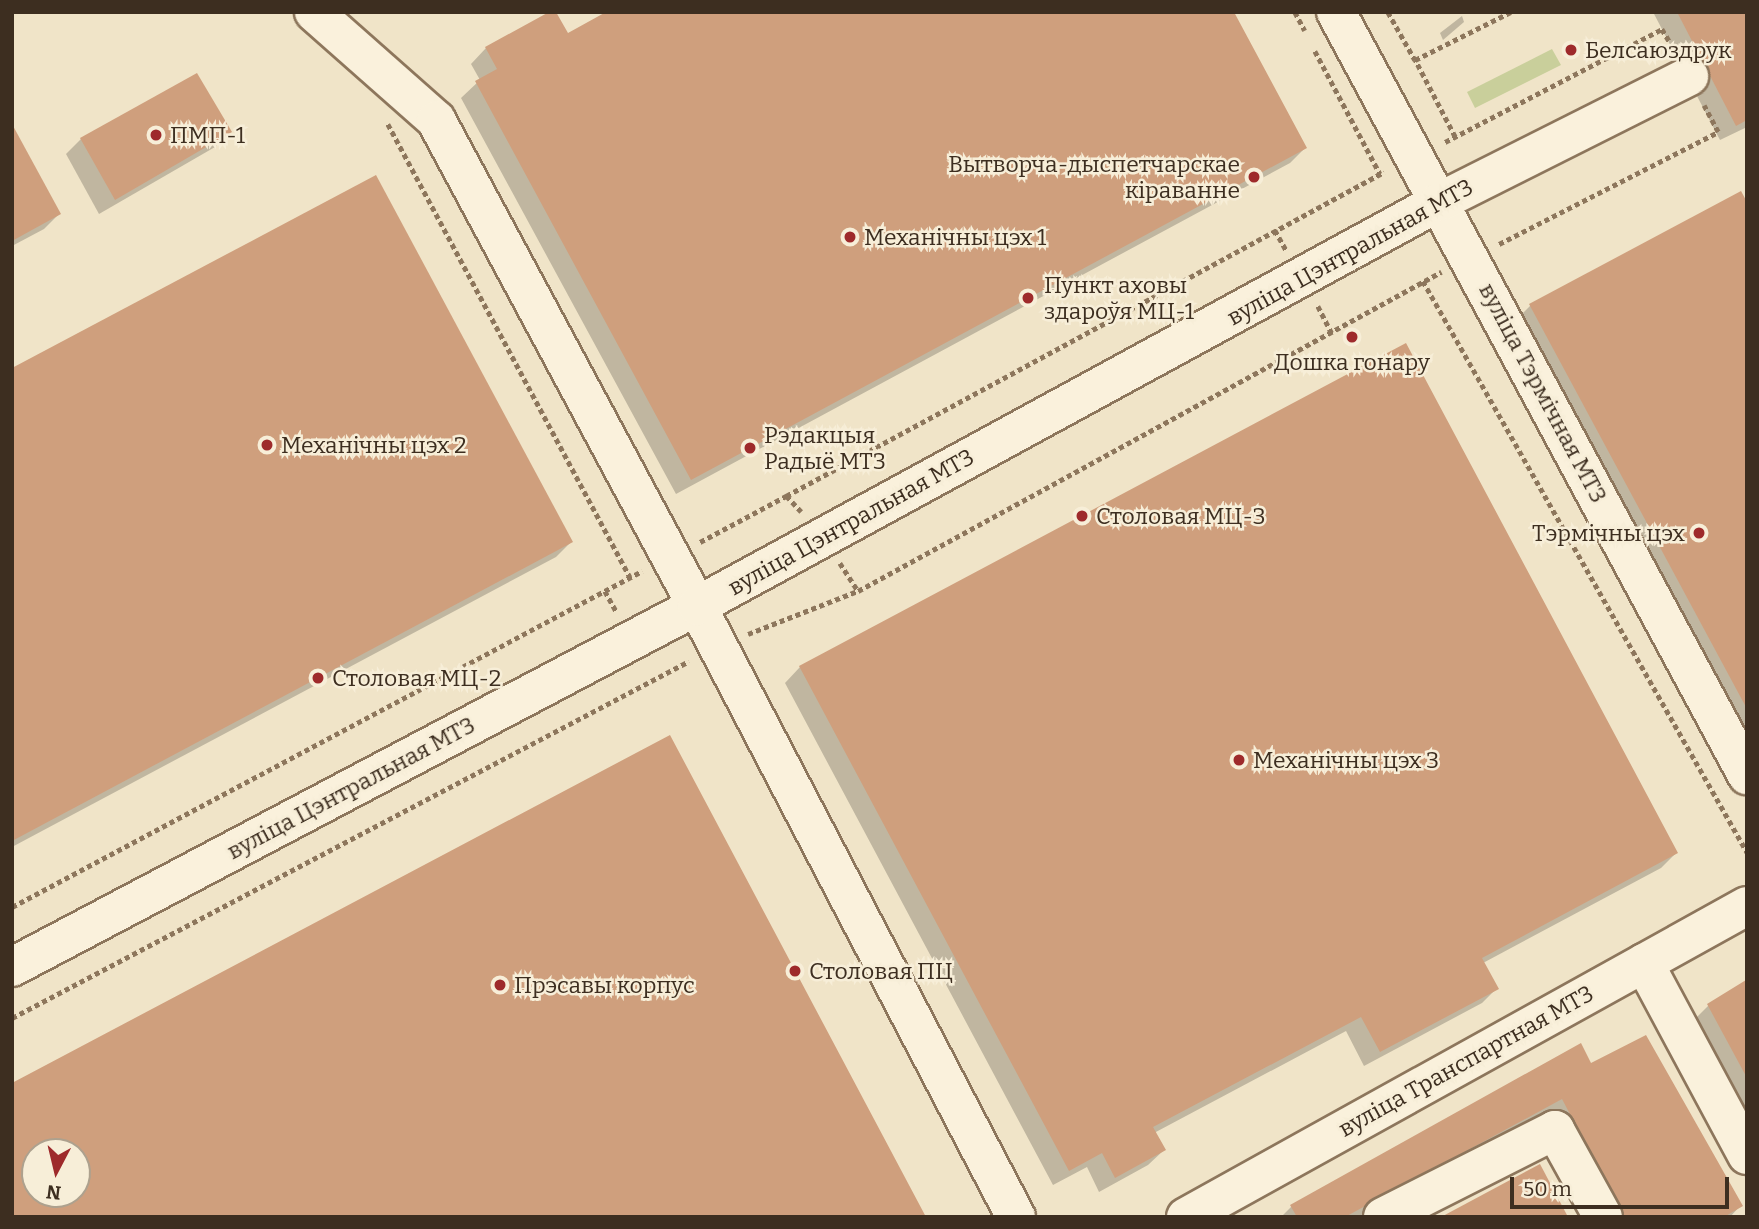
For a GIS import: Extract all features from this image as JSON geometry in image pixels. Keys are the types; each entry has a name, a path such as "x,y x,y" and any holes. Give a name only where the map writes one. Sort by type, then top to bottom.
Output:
{"lane":[{"path":"335,17 436,120 697,606 1016,1217"},
{"name":"вуліца Тэрмічная МТЗ","path":"1322,24 1415,157 1747,775"},
{"name":"вуліца Цэнтральная МТЗ","path":"12,967 697,606 823,535 1302,279 1439,202 1689,76"},
{"name":"вуліца Транспартная МТЗ","path":"1186,1217 1747,906"},
{"path":"1644,963 1747,1155"},
{"path":"1383,1217 1555,1130 1603,1217"}],"path":[{"path":"1295,12 1322,24"},
{"path":"1388,12 1455,136"},
{"path":"1415,60 1511,12"},
{"path":"12,907 786,496 1380,174 1662,29"},
{"path":"1313,47 1380,174"},
{"path":"383,114 630,577"},
{"path":"12,1018 718,646 858,591 1423,281 1718,132"},
{"path":"1423,281 1747,852"},
{"path":"786,496 823,535 858,591"}],"green space":[{"path":"1552,49 1561,65 1475,108 1467,92"}],"building":[{"name":"Механічны цэх 1","path":"549,12 556,12 568,33 606,12 1234,12 1307,148 691,480 475,81 497,69 485,47"},
{"path":"1677,12 1747,12 1747,120 1736,126"},
{"name":"ПМП-1","path":"197,73 232,132 115,200 80,138"},
{"path":"12,124 61,214 12,241"},
{"name":"Механічны цэх 2","path":"376,175 573,542 12,841 12,368"},
{"name":"Тэрмічны цэх","path":"1741,191 1747,202 1747,709 1529,304"},
{"name":"Механічны цэх 3","path":"1406,343 1678,853 1482,958 1499,989 1380,1052 1361,1017 1153,1127 1166,1150 1115,1178 1102,1153 1069,1171 799,666"},
{"name":"Прэсавы корпус","path":"670,735 926,1217 12,1217 12,1083"},
{"path":"1746,980 1747,982 1747,1078 1707,1004"},
{"path":"1646,1035 1743,1206 1724,1217 1624,1217 1562,1099 1345,1217 1297,1217 1290,1205 1581,1043 1591,1063"},
{"path":"1540,1164 1568,1217 1441,1217"}],"place":[{"name":"Белсаюздрук","path":"1571,50"},
{"name":"ПМП-1","path":"156,135"},
{"name":"Вытворча-дыспетчарскае кіраванне","path":"1254,177"},
{"name":"Механічны цэх 1","path":"850,237"},
{"name":"Пункт аховы здароўя МЦ-1","path":"1028,298"},
{"name":"Дошка гонару","path":"1352,337"},
{"name":"Механічны цэх 2","path":"267,445"},
{"name":"Рэдакцыя Радыё МТЗ","path":"750,448"},
{"name":"Столовая МЦ-3","path":"1082,516"},
{"name":"Тэрмічны цэх","path":"1699,533"},
{"name":"Столовая МЦ-2","path":"318,678"},
{"name":"Механічны цэх 3","path":"1239,760"},
{"name":"Столовая ПЦ","path":"795,971"},
{"name":"Прэсавы корпус","path":"500,985"}]}
